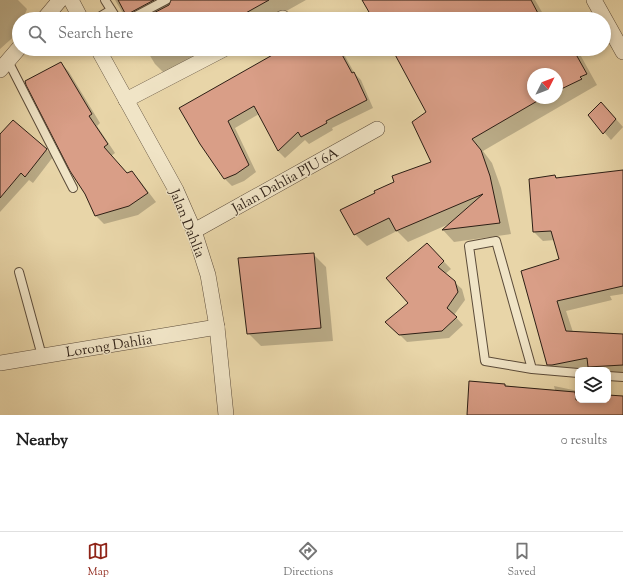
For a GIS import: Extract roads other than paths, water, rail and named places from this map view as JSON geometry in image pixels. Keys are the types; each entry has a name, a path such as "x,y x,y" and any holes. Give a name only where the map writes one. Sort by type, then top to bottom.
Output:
{"street":[{"path":"50,12 60,0"},
{"path":"71,0 78,12"},
{"path":"594,0 601,12"},
{"path":"611,30 623,52"},
{"path":"4,66 12,56"},
{"name":"Jalan Dahlia","path":"102,56 176,190 194,231 208,275 217,328 226,415"},
{"path":"126,100 211,56"},
{"name":"Jalan Dahlia PJU 6A","path":"194,231 377,129"},
{"name":"Lorong Dahlia","path":"0,363 217,328"}],"lane":[{"path":"105,0 112,10 108,12"},
{"path":"143,12 166,0"},
{"path":"4,66 73,188"},
{"path":"532,369 496,240 469,246 485,361 532,369 575,373"},
{"path":"19,272 42,356"},
{"path":"611,376 623,377"}]}
